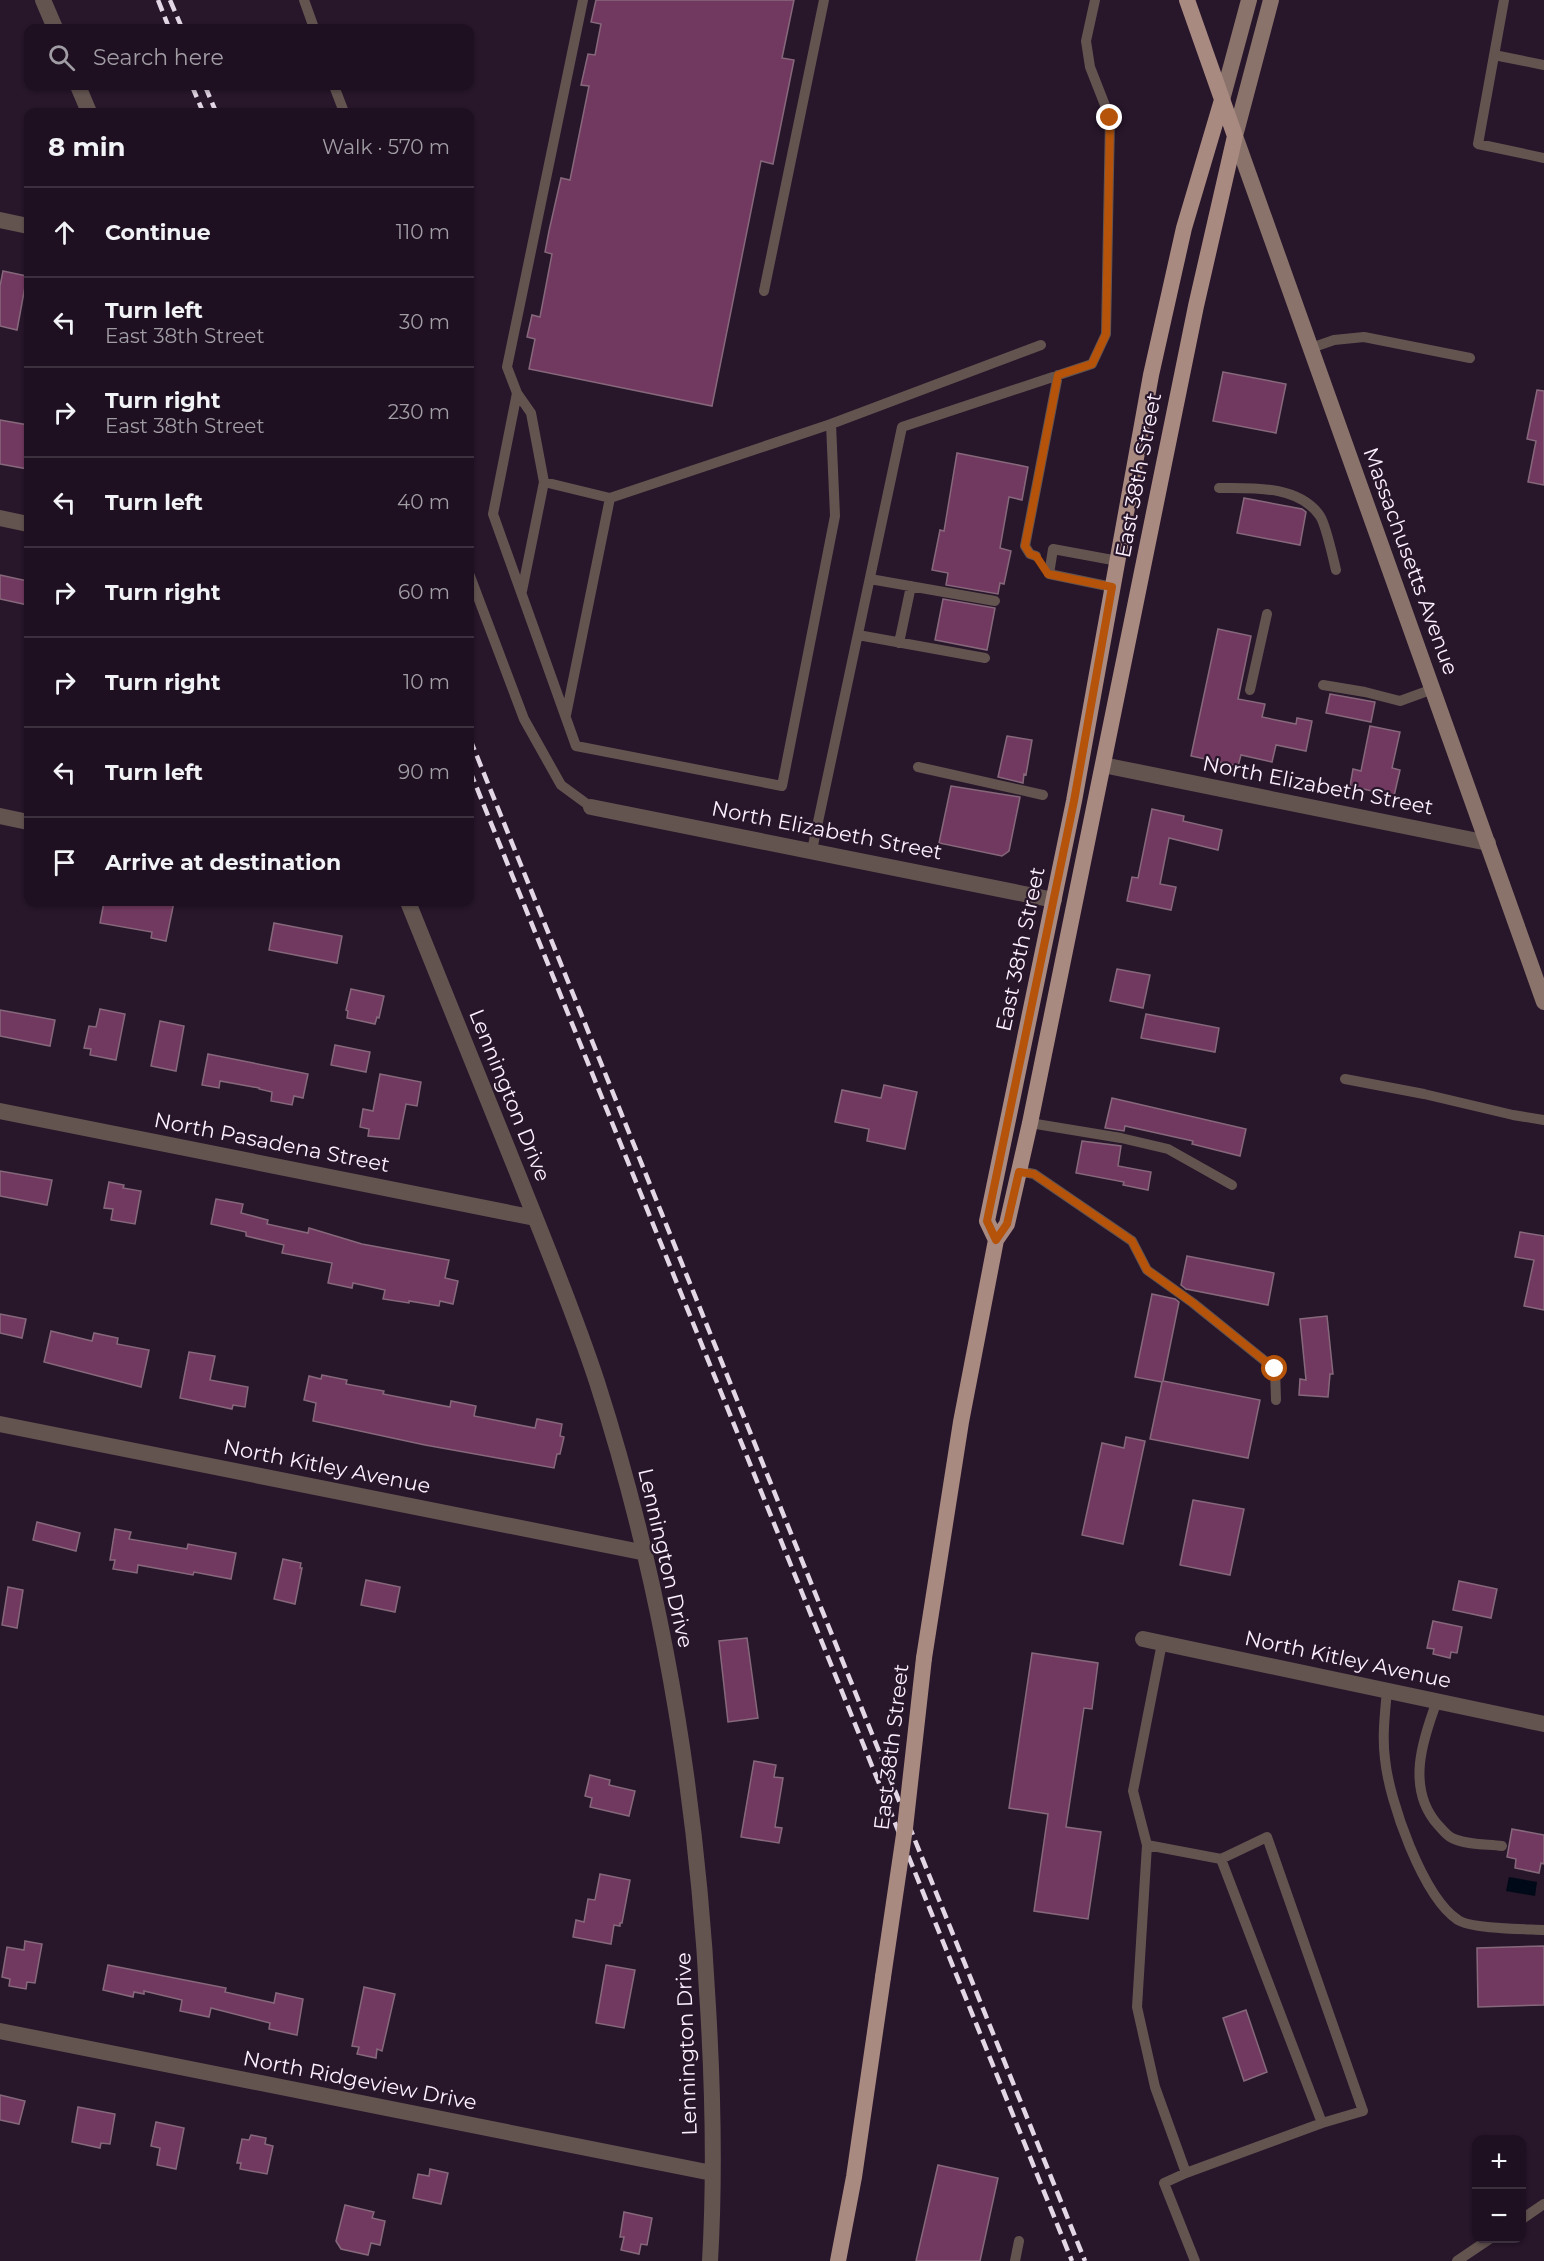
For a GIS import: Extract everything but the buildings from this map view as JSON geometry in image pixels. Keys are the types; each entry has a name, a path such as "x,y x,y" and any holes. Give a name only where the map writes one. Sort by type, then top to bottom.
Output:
{"main road":[{"path":"1187,0 1235,136"},
{"name":"East 38th Street","path":"996,1240 987,1221 1054,900 1151,375 1184,228 1249,0"},
{"name":"East 38th Street","path":"838,2261 854,2176 908,1807 924,1658 959,1433 996,1240 1007,1224 1030,1123 1196,306 1235,136 1271,0"},
{"name":"Massachusetts Avenue","path":"1235,136 1544,1002"}],"street":[{"path":"43,0 53,24"},
{"path":"80,90 87,108"},
{"path":"0,220 24,224"},
{"path":"0,518 24,523"},
{"name":"North Elizabeth Street","path":"1103,765 1488,843"},
{"name":"North Elizabeth Street","path":"591,807 1054,900"},
{"path":"0,816 24,821"},
{"name":"Lennington Drive","path":"410,906 566,1294 596,1379 646,1553 662,1628 681,1740 698,1863 705,1938 711,2052 710,2261"},
{"name":"North Pasadena Street","path":"0,1111 535,1218"},
{"name":"North Kitley Avenue","path":"0,1424 646,1553"},
{"name":"North Kitley Avenue","path":"1143,1639 1544,1724"},
{"name":"North Ridgeview Drive","path":"0,2031 712,2173"}],"lane":[{"path":"304,0 313,24"},
{"path":"522,593 544,482 531,413 517,393 507,367 583,0"},
{"path":"764,291 824,0"},
{"path":"812,850 902,427 1092,364 1106,334 1110,118 1090,67 1086,41 1095,0"},
{"path":"1504,0 1478,144 1544,158"},
{"path":"1494,55 1544,65"},
{"path":"336,90 342,108"},
{"path":"1311,348 1334,340 1364,337 1470,358"},
{"path":"544,482 610,498 831,423 1041,345"},
{"path":"1058,375 1025,546 1030,554 1036,556 1048,574 1112,587"},
{"path":"517,393 493,514 576,746 782,786 835,516 831,423"},
{"path":"1219,488 1263,488 1300,499 1321,516 1336,570"},
{"path":"566,715 610,498"},
{"path":"1036,556 1053,549 1118,561"},
{"path":"1048,574 1053,549"},
{"path":"870,579 995,601"},
{"path":"899,643 911,586"},
{"path":"474,587 524,719 561,786 591,807"},
{"path":"1250,690 1267,614"},
{"path":"858,635 985,658"},
{"path":"1323,685 1365,692 1400,702 1433,689"},
{"path":"918,767 1043,795"},
{"path":"1346,1079 1544,1120"},
{"path":"1030,1123 1121,1138 1168,1149 1233,1185"},
{"path":"1019,1172 1034,1174 1132,1241 1147,1270 1193,1303 1275,1369 1276,1400"},
{"path":"1162,1643 1133,1791 1147,1845 1137,2007 1155,2087 1186,2173"},
{"path":"1387,1690 1383,1723 1385,1761 1395,1801 1407,1841 1442,1906 1459,1922 1482,1926 1544,1930"},
{"path":"1437,1701 1425,1731 1419,1765 1420,1788 1430,1815 1450,1837 1503,1846"},
{"path":"1147,1845 1221,1859 1267,1837 1363,2111 1322,2123 1164,2183 1195,2261"},
{"path":"1221,1859 1322,2123"},
{"path":"1526,2216 1544,2204"},
{"path":"1015,2261 1019,2241"},
{"path":"1456,2261 1483,2243"}],"water":[{"path":"1509,1877 1537,1882 1535,1896 1506,1891"}],"railway":[{"path":"158,0 167,24"},
{"path":"170,0 180,24"},
{"path":"194,90 201,108"},
{"path":"207,90 214,108"},
{"path":"474,749 1085,2261"},
{"path":"474,781 1072,2261"}],"route":[{"path":"1110,118 1106,334 1092,364 1058,375 1025,546 1030,554 1036,556 1048,574 1112,587 1074,801 987,1221 996,1240 1007,1224 1019,1172 1034,1174 1132,1241 1147,1270 1193,1303 1275,1369"}]}
